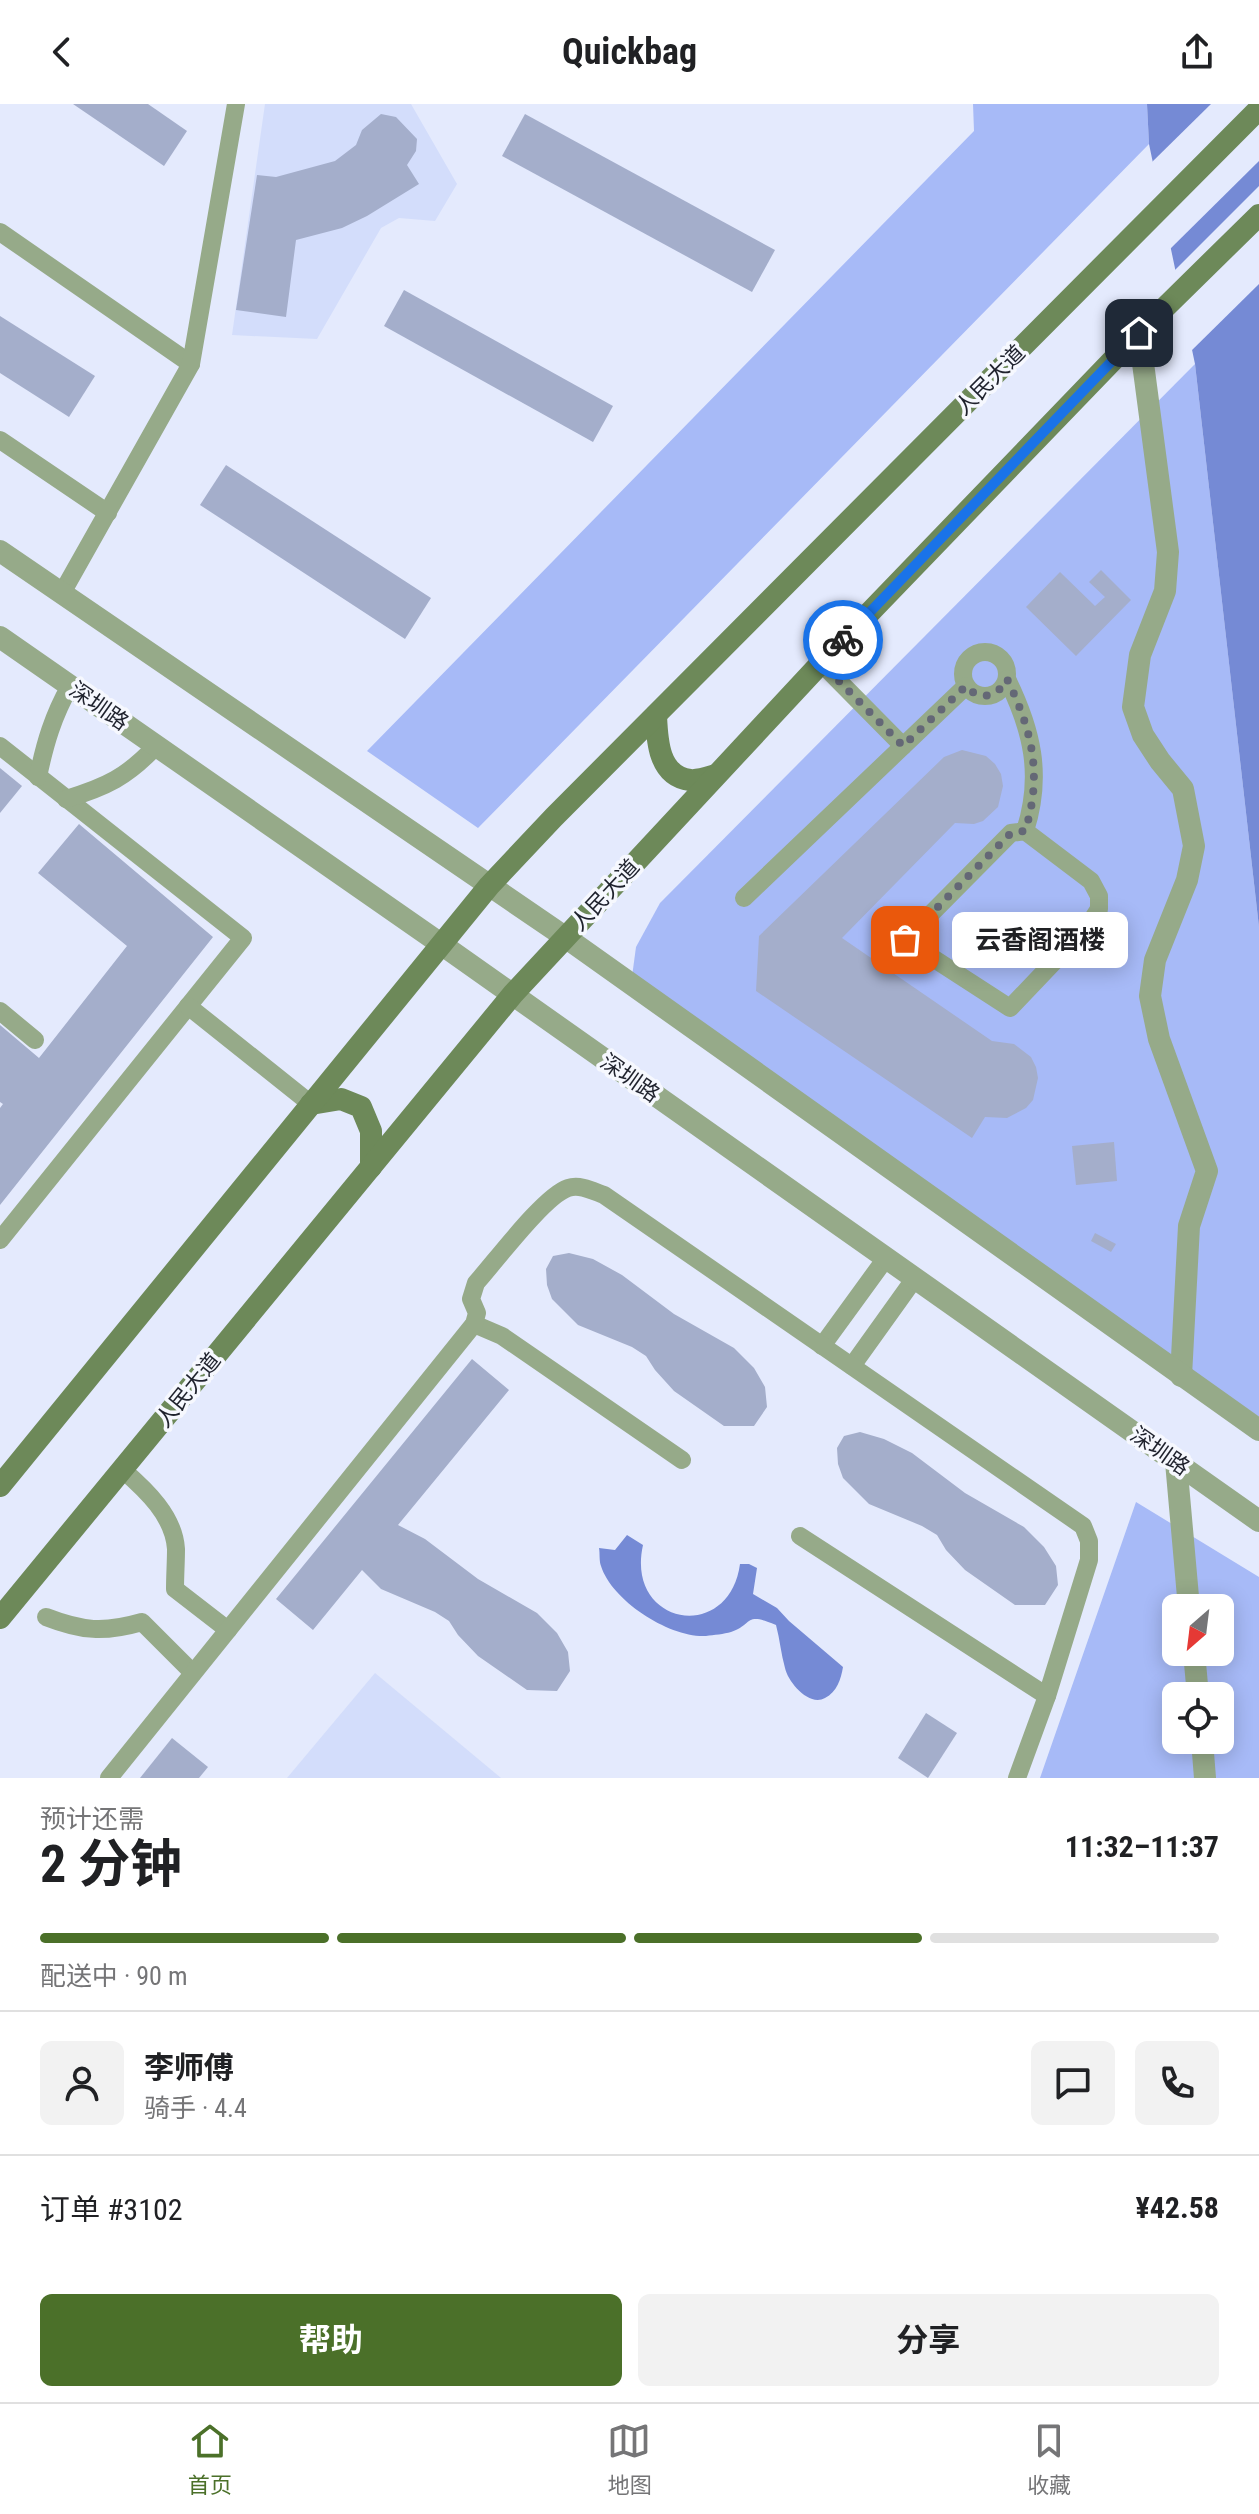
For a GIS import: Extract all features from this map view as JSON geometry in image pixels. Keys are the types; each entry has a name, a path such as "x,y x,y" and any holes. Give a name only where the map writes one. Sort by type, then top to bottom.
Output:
{"main road":[{"name":"人民大道","path":"0,1486 489,886 1259,109"},
{"name":"人民大道","path":"0,1618 513,994 821,663 1139,333 1259,215"},
{"path":"656,715 658,749 670,771 689,780 716,775"},
{"path":"311,1104 341,1099 361,1107 371,1131 371,1167"}],"street":[{"path":"1139,333 1168,552 1165,591 1140,655 1133,707 1143,735 1183,789 1194,846 1187,880 1155,960 1150,996 1159,1039 1207,1171 1189,1226 1181,1376"},
{"path":"0,551 565,937 1259,1430"},
{"name":"深圳路","path":"0,637 513,994 1259,1521"},
{"path":"1176,1462 1188,1594"},
{"path":"1203,1754 1205,1778"}],"lane":[{"path":"62,593 191,364 236,104"},
{"path":"0,232 191,364"},
{"path":"0,440 108,513"},
{"path":"1007,679 999,691 985,696 966,686 963,679 965,665 974,655 981,653 988,652 1001,659 1022,711 1035,769 1034,804 1025,831"},
{"path":"821,663 903,746"},
{"path":"38,777 54,714 70,686"},
{"path":"744,898 966,686"},
{"path":"0,746 243,938 0,1240"},
{"path":"66,799 106,787 136,768 156,746"},
{"path":"1025,831 1091,881 1099,896 1099,909 1088,926 1010,1008 905,940 1011,833 1025,831"},
{"path":"188,1006 311,1104"},
{"path":"0,1011 35,1040"},
{"path":"109,1778 474,1324 477,1313 471,1299 476,1283 552,1198 569,1188 584,1187 604,1195 1083,1526 1089,1541 1089,1560 1047,1696 1017,1778"},
{"path":"822,1346 886,1258"},
{"path":"852,1366 915,1278"},
{"path":"474,1324 502,1336 682,1460"},
{"path":"123,1470 145,1490 166,1519 176,1546 175,1589 228,1630"},
{"path":"800,1536 1047,1696"},
{"path":"46,1617 75,1628 95,1630 142,1622 193,1673"}],"shaded area":[{"path":"265,104 411,104 457,184 435,221 399,218 381,228 317,339 232,335"},
{"path":"973,104 1147,104 1149,144 478,828 367,751 974,131"},
{"path":"1147,104 1259,104 1259,927 1195,364 1149,144"},
{"path":"1195,364 1259,927 1259,1417 631,984 636,947 660,903"},
{"path":"1136,1502 1259,1577 1259,1778 1040,1778"},
{"path":"627,1535 643,1545 642,1572 649,1593 663,1608 681,1615 700,1615 718,1606 732,1589 740,1564 757,1568 753,1594 777,1608 843,1667 835,1689 819,1700 800,1692 787,1674 776,1625 766,1621 754,1619 731,1632 706,1636 676,1631 644,1615 617,1592 600,1564 599,1548 615,1550"},
{"path":"375,1673 501,1778 287,1778"}],"pier":[{"path":"1211,104 1259,104 1259,161 1167,252 1149,165"},
{"path":"1259,186 1259,284 1188,354 1172,273"}],"building":[{"path":"73,104 148,104 187,131 164,166"},
{"path":"381,114 396,117 417,139 416,151 407,165 419,184 342,228 296,240 286,317 236,310 257,175 276,177 335,161 356,145 362,130"},
{"path":"525,114 775,250 752,292 502,156"},
{"path":"404,290 613,406 593,442 384,326"},
{"path":"0,316 95,376 69,417 0,373"},
{"path":"226,465 431,598 405,639 200,505"},
{"path":"1101,570 1131,600 1076,656 1026,607 1060,572 1095,606 1105,597 1089,582"},
{"path":"962,750 986,756 995,764 1003,786 998,807 983,821 955,823 842,938 992,1041 1014,1044 1031,1057 1038,1078 1033,1100 1026,1108 1007,1118 985,1117 972,1138 756,991 759,936 944,757"},
{"path":"0,768 22,786 0,813"},
{"path":"79,824 213,937 0,1205 0,1108 3,1104 0,1102 0,1025 39,1058 127,946 38,873"},
{"path":"1114,1142 1117,1181 1076,1185 1072,1146"},
{"path":"1095,1233 1116,1244 1111,1252 1091,1241"},
{"path":"569,1253 593,1259 622,1275 674,1314 734,1348 754,1368 765,1387 767,1407 754,1426 724,1426 674,1391 646,1356 578,1325 552,1299 547,1285 546,1269 553,1256"},
{"path":"472,1359 509,1390 398,1525 425,1539 478,1579 537,1613 557,1633 568,1652 570,1671 557,1691 527,1690 478,1656 449,1621 381,1589 362,1570 313,1630 276,1599"},
{"path":"860,1432 884,1439 912,1453 965,1493 1024,1527 1044,1547 1056,1566 1058,1585 1045,1605 1015,1605 965,1570 937,1535 869,1504 843,1478 838,1464 837,1448 844,1436"},
{"path":"926,1713 957,1733 928,1778 898,1758"},
{"path":"172,1738 208,1767 199,1778 140,1778"}],"way so far":[{"path":"843,640 821,663 903,746 966,686 977,695 993,695 1007,679 1022,711 1030,741 1035,769 1034,804 1025,831 1011,833 905,940"}],"place":[{"name":"云香阁酒楼","path":"905,940"}],"route":[{"path":"843,640 1139,333"}]}
